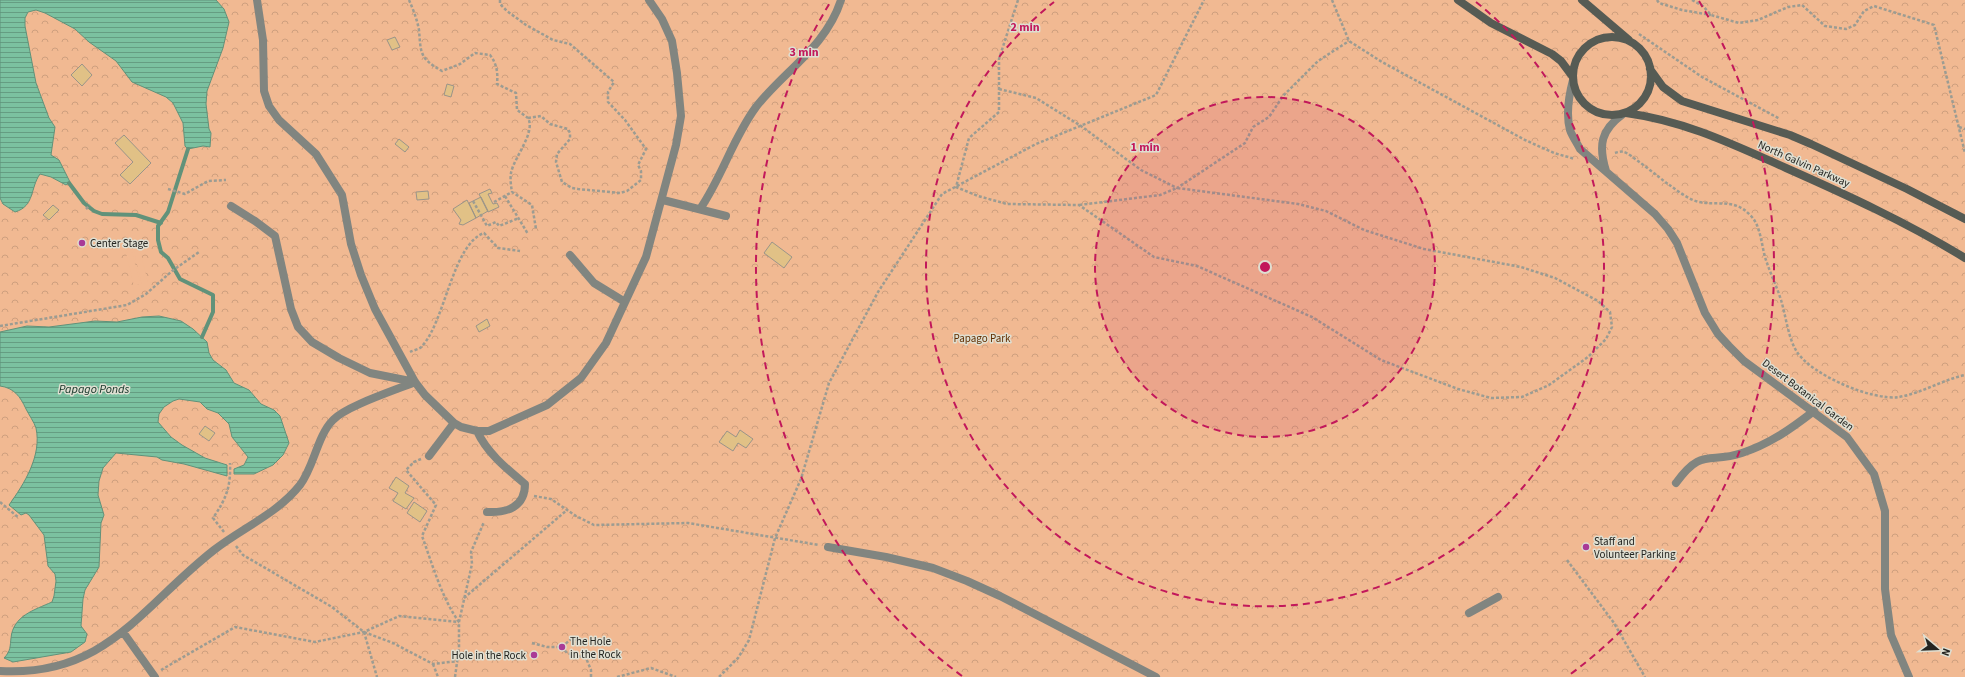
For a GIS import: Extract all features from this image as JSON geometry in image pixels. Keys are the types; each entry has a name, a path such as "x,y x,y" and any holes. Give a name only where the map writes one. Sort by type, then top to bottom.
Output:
{"main road":[{"path":"1458,0 1491,22 1552,54 1561,61 1573,78"},
{"path":"1582,0 1634,44 1642,51 1650,69 1651,81 1648,92 1642,102 1624,113 1612,116 1600,114 1590,109 1581,101 1576,91 1573,78 1574,67 1579,56 1587,46 1598,40 1610,37 1623,39 1634,44"},
{"name":"North Galvin Parkway","path":"1650,69 1663,87 1682,101 1790,135 1913,191 1965,219"},
{"name":"North Galvin Parkway","path":"1624,113 1659,118 1679,124 1745,150 1896,219 1965,258"}],"street":[{"path":"257,0 263,40 264,92 269,106 279,120 316,154 342,195 348,219 351,244 361,275 375,309 416,382 434,405 454,423 461,427 477,431 489,430 547,405 581,378 606,343 646,257 663,200 681,116 672,41 662,19 649,0"},
{"path":"700,209 712,191 744,127 756,108 811,51 824,32 841,0"},
{"name":"Desert Botanical Garden","path":"1573,78 1569,110 1570,130 1580,149 1655,214 1668,229 1677,243 1705,313 1718,334 1744,361 1814,411 1847,437 1874,474 1885,511 1885,589 1890,628 1909,677"},
{"path":"1606,171 1602,158 1602,143 1609,126 1624,113"},
{"path":"663,200 726,216"},
{"path":"231,206 255,221 274,236 291,309 298,327 312,342 339,358 370,373 416,382"},
{"path":"570,255 594,283 625,302"},
{"path":"0,670 24,672 52,668 74,661 95,651 123,632 199,562 229,538 267,515 286,501 301,484 333,420 362,404 416,382"},
{"path":"1676,483 1691,464 1703,458 1741,453 1761,445 1785,433 1814,411"},
{"path":"429,456 454,423"},
{"path":"477,431 482,442 503,465 525,484 525,495 518,505 500,513 487,512"},
{"path":"828,547 886,557 933,568 967,581 1000,596 1156,677"},
{"path":"1469,613 1498,598"},
{"path":"123,632 154,676"}],"path":[{"path":"409,0 416,18 419,48 424,57 442,71 460,64 475,53 490,55 494,61 498,73 497,84 516,93 517,110 528,118 530,127 511,174 512,192"},
{"path":"500,0 500,4 507,11 558,43 570,44 614,82 608,92 608,102 625,120 646,149 638,165 641,171 641,180 627,191 620,193 611,194 572,188 562,182 556,162 557,154 570,139 568,129 550,124 541,116 528,118"},
{"path":"956,187 969,138 999,112 999,59 1018,0"},
{"path":"719,677 738,658 749,640 775,538 801,479 829,382 882,286 942,194 1036,144 1156,94 1204,0"},
{"path":"1332,0 1349,41 1382,62 1525,140 1554,153 1576,160 1579,163"},
{"path":"1657,0 1659,3 1682,10 1711,15 1739,23 1758,20 1788,7 1802,5 1825,26 1846,29 1855,25 1864,11 1874,6 1934,25 1965,153"},
{"path":"1692,0 1703,6 1711,15"},
{"path":"1637,32 1702,77 1782,120"},
{"path":"956,187 978,196 1007,204 1079,205 1160,195 1177,188 1245,143 1253,127 1269,117 1283,96 1318,61 1349,41"},
{"path":"999,89 1036,98 1080,126 1141,170 1177,188 1298,204 1326,211 1364,230 1424,249 1521,268 1555,278 1598,301 1610,312 1612,327 1606,339 1588,357 1549,385 1522,397 1491,398 1458,389 1381,360 1312,317 1196,266 1154,258 1079,205"},
{"path":"1959,127 1965,129"},
{"path":"1615,153 1620,152 1628,154 1687,197 1699,202 1721,202 1736,205 1750,214 1756,223 1765,259 1780,299 1794,345 1797,352 1810,365 1854,390 1886,398 1915,393 1965,375"},
{"path":"168,189 185,194 208,181 226,180"},
{"path":"494,202 512,192"},
{"path":"512,192 532,205 536,229"},
{"path":"505,196 528,234"},
{"path":"473,201 488,226 496,222 500,226 519,218"},
{"path":"86,209 90,205"},
{"path":"402,356 423,346 432,331 471,241 476,236 484,233 498,248 520,251"},
{"path":"0,326 126,305 146,294 177,267 199,252"},
{"path":"429,456 414,462 406,470 436,506 422,536 445,599 459,622"},
{"path":"230,463 231,478 225,500 214,518 243,555 332,608 364,632 393,643 433,664 458,661"},
{"path":"525,495 550,499 576,516 594,525 688,523 828,547"},
{"path":"0,502 19,518"},
{"path":"464,598 567,510"},
{"path":"455,677 458,661 459,622 472,564 471,552 482,530 487,512"},
{"path":"1567,560 1614,623 1646,677"},
{"path":"154,676 235,627 315,642 364,632 399,616 459,622"},
{"path":"364,632 377,677"},
{"path":"532,642 547,647 562,647 571,639 583,640"},
{"path":"562,647 567,653 586,658 592,670 591,677"},
{"path":"433,664 438,677"},
{"path":"617,677 651,668 676,677"}],"green space":[{"name":"Papago Park","path":"0,0 1965,0 1965,677 0,677"},
{"path":"140,250 148,283 142,285 134,252"},
{"path":"132,252 140,284 134,286 126,253"}],"water":[{"path":"0,0 216,0 224,9 229,22 223,48 207,91 206,104 209,129 211,133 210,147 203,146 188,149 185,146 183,123 173,103 166,97 132,82 116,61 89,42 75,29 45,13 36,10 28,12 25,18 25,26 36,83 49,118 55,127 51,155 59,160 70,182 66,185 51,177 40,174 26,206 15,212 3,204 0,198"},
{"name":"Papago Ponds","path":"159,316 181,321 193,329 207,342 209,353 213,360 226,370 234,383 249,390 261,404 274,410 280,416 289,443 283,455 273,465 254,474 234,474 234,469 244,465 248,457 232,437 229,424 218,413 207,409 200,402 179,399 164,407 159,414 158,422 171,437 205,458 227,465 227,476 184,464 162,460 157,457 116,453 103,468 99,481 98,495 104,515 101,523 99,567 85,590 83,599 81,626 87,634 85,642 71,652 13,662 4,658 9,651 13,630 16,624 20,619 32,611 52,602 56,581 55,574 48,566 44,535 29,515 26,513 21,515 9,505 26,479 34,459 37,438 36,428 24,404 16,393 0,386 0,332 27,326 49,327 95,321 117,322 142,317"}],"building":[{"path":"395,37 400,47 392,50 387,40"},
{"path":"82,64 92,75 82,86 71,75"},
{"path":"447,84 454,86 451,97 444,95"},
{"path":"124,135 151,163 130,184 120,175 133,162 115,143"},
{"path":"399,139 409,147 405,152 395,144"},
{"path":"490,189 492,193 488,194 493,204 497,203 499,207 488,212 479,194"},
{"path":"428,191 429,199 417,200 416,192"},
{"path":"481,197 488,211 476,218 469,203"},
{"path":"467,200 476,218 463,225 459,224 461,220 453,209"},
{"path":"53,205 59,210 49,220 43,215"},
{"path":"772,242 792,257 784,268 764,253"},
{"path":"487,319 490,326 479,332 476,326"},
{"path":"205,426 215,433 209,441 199,434"},
{"path":"740,430 753,439 746,448 738,443 733,451 719,442 727,431 736,437"},
{"path":"396,477 409,486 405,493 414,498 406,509 393,501 398,493 389,488"},
{"path":"414,502 427,511 420,522 407,513"}],"waterway":[{"path":"188,149 168,212 158,226 158,240 161,252 168,258 180,279 213,295 213,312 202,337"},
{"path":"69,183 84,203 94,211 102,214 136,215 161,223"}],"place":[{"name":"Center Stage","path":"82,243"},
{"name":"Staff and Volunteer Parking","path":"1586,547"},
{"name":"The Hole in the Rock","path":"562,647"},
{"name":"Hole in the Rock","path":"534,655"}]}
